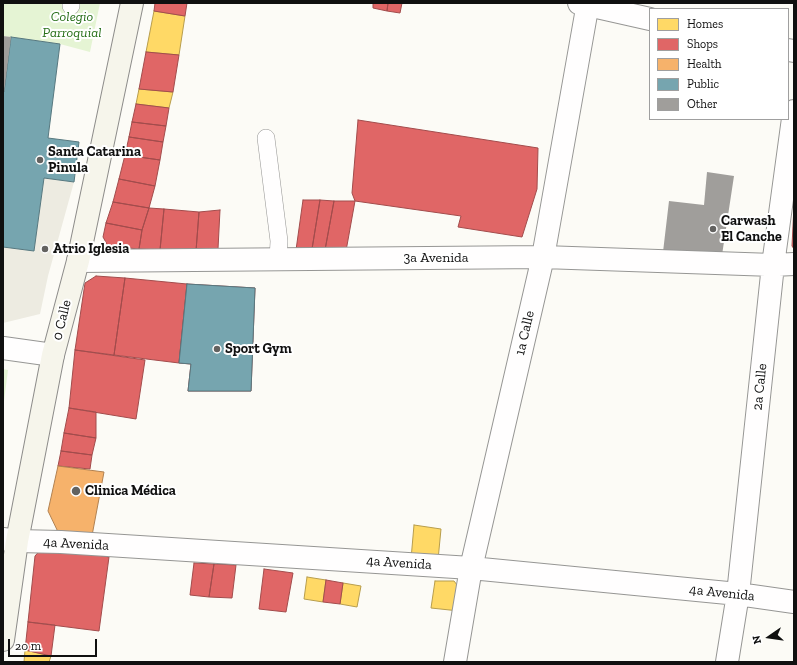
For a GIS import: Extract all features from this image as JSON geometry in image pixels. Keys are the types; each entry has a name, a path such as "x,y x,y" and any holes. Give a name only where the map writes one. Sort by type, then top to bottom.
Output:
{"street":[{"name":"0 Calle","path":"3,640 10,540 78,261 132,3"},
{"path":"585,4 649,19"},
{"name":"1a Calle","path":"455,662 471,568 543,257 585,4"},
{"name":"2a Calle","path":"727,662 738,594 783,264 794,111"},
{"name":"3a Avenida","path":"78,261 543,257 783,264"},
{"path":"3,348 54,355"},
{"name":"4a Avenida","path":"10,540 471,568 738,594 794,602"}],"lane":[{"path":"266,138 279,241 278,260"}],"green space":[{"name":"Colegio Parroquial","path":"3,3 100,3 90,52 60,44 3,36"},
{"path":"3,369 8,370 3,409"}],"shaded area":[{"name":"Atrio Iglesia","path":"44,178 74,182 48,276 40,314 3,323 3,247 34,251"}],"building: Homes":[{"path":"154,11 185,16 179,55 146,52"},
{"path":"139,89 173,92 169,108 136,104"},
{"path":"414,525 441,529 438,560 411,559"},
{"path":"307,577 326,580 323,602 304,599"},
{"path":"435,581 454,581 461,590 459,611 431,608"},
{"path":"343,583 361,586 357,607 340,604"},
{"path":"25,650 51,656 49,662 24,662"}],"building: Shops":[{"path":"155,3 187,3 185,16 154,11"},
{"path":"373,3 388,3 387,11 373,8"},
{"path":"388,3 402,3 400,13 387,11"},
{"path":"146,52 179,55 173,92 139,89"},
{"path":"136,104 169,108 166,126 132,122"},
{"path":"358,120 538,148 537,189 522,237 458,227 461,216 355,201 352,193"},
{"path":"132,122 166,126 163,142 129,137"},
{"path":"129,137 163,142 160,160 125,155"},
{"path":"125,155 160,160 155,186 119,179"},
{"path":"119,179 155,186 149,208 113,202"},
{"path":"303,200 320,200 312,249 296,250"},
{"path":"320,200 334,201 325,250 312,249"},
{"path":"334,201 355,201 346,251 325,250"},
{"path":"113,202 149,208 142,230 106,223"},
{"path":"794,206 794,249 792,246"},
{"path":"149,208 164,209 160,250 139,249 142,230"},
{"path":"164,209 199,212 196,251 160,250"},
{"path":"220,210 218,249 196,251 199,212"},
{"path":"106,223 142,230 139,249 108,246 103,237"},
{"path":"96,276 125,278 114,355 75,350 85,283"},
{"path":"125,278 187,284 179,363 114,355"},
{"name":"Sport Gym","path":"187,284 255,288 251,391 188,391 191,364 179,363"},
{"path":"75,350 145,360 136,419 69,408"},
{"path":"69,408 96,412 96,438 64,433"},
{"path":"64,433 96,438 92,455 61,451"},
{"path":"61,451 92,455 90,469 58,466"},
{"path":"44,546 109,557 99,631 28,622 35,556"},
{"path":"194,563 214,564 209,597 190,595"},
{"path":"214,564 236,565 232,598 209,597"},
{"path":"264,569 293,573 286,612 259,609"},
{"path":"326,580 343,583 340,604 323,602"},
{"path":"28,622 55,625 51,656 25,650"}],"building: Health":[{"name":"Clinica Médica","path":"58,466 104,472 91,541 60,536 48,511"}],"building: Public":[{"name":"Santa Catarina Pinula","path":"11,37 60,44 48,138 79,142 74,182 44,178 34,251 3,247 3,92"},
{"name":"Sport Gym","path":"187,284 255,288 251,391 188,391 191,364 179,363"}],"building: Other":[{"path":"3,36 11,37 4,92 3,92"},
{"path":"707,172 734,176 722,255 663,252 669,201 704,205"}],"place":[{"name":"Santa Catarina Pinula","path":"40,160"},
{"name":"Carwash El Canche","path":"713,229"},
{"name":"Atrio Iglesia","path":"45,249"},
{"name":"Sport Gym","path":"217,349"},
{"name":"Clinica Médica","path":"76,491"}]}
